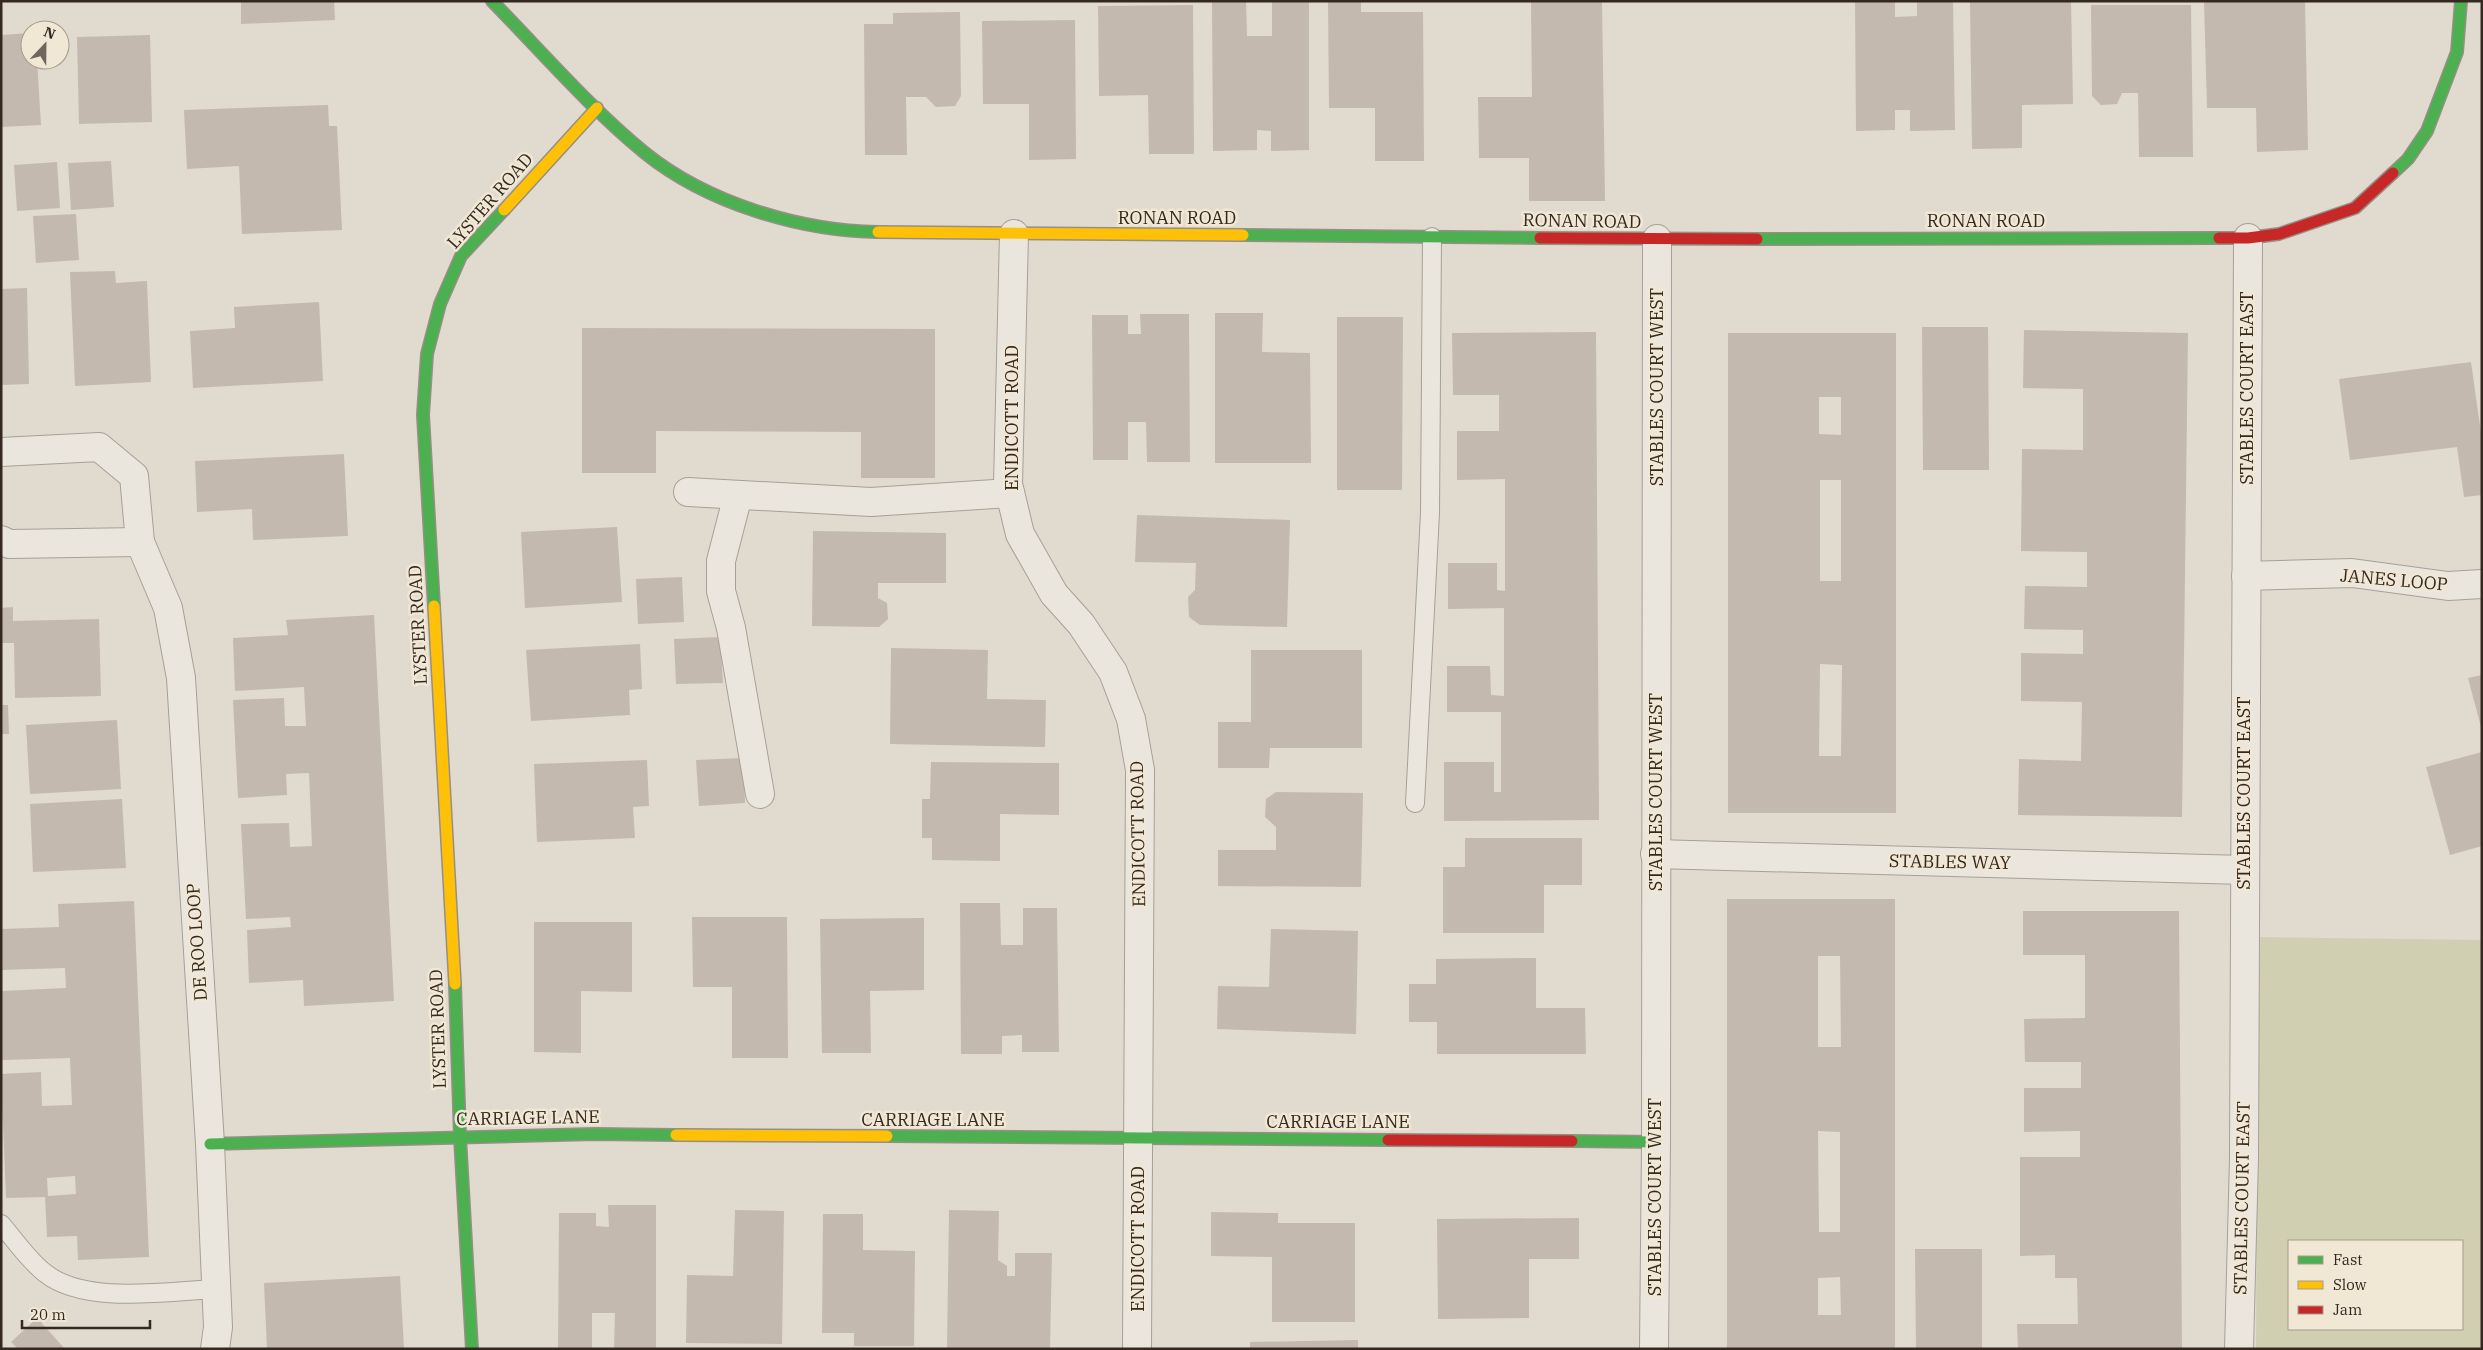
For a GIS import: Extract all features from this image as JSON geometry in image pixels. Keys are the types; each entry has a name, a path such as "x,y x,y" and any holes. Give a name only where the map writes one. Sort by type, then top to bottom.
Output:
{"street":[{"path":"492,1 597,108"},
{"name":"RONAN ROAD","path":"597,108 646,154 706,192 772,218 858,232 1657,240 2248,238 2279,234 2355,208 2408,159 2427,131 2457,52 2461,1"},
{"name":"LYSTER ROAD","path":"472,1349 460,1137 452,920 423,415 427,354 440,304 461,256 597,108"},
{"name":"ENDICOTT ROAD","path":"1014,234 1008,484 1010,494 1020,534 1054,594 1081,624 1113,672 1131,719 1140,770 1137,1349"},
{"name":"STABLES COURT EAST","path":"2239,1349 2244,1158 2248,238"},
{"name":"STABLES COURT WEST","path":"1654,1347 1657,240"},
{"name":"DE ROO LOOP","path":"1,452 99,447 134,476 140,542 168,608 181,678 210,1144 218,1327 215,1349"},
{"path":"688,492 872,502 1010,494"},
{"path":"738,495 721,560 721,591 731,628 760,794"},
{"path":"1,540 9,544 140,542"},
{"name":"JANES LOOP","path":"2246,576 2352,574 2448,586 2482,584"},
{"name":"STABLES WAY","path":"1656,854 2244,870"},
{"name":"CARRIAGE LANE","path":"210,1144 324,1143 595,1134 1656,1142"}],"lane":[{"path":"1415,803 1430,513 1432,237"},
{"path":"1,1224 45,1273 66,1284 86,1291 107,1293 216,1289"}],"green space":[{"path":"2258,937 2482,940 2482,1349 2256,1349"}],"building":[{"path":"241,1 334,1 335,20 241,24"},
{"path":"1212,1 1246,1 1247,36 1272,36 1272,1 1309,1 1309,150 1271,151 1271,131 1257,130 1257,150 1213,151"},
{"path":"1328,1 1361,1 1361,12 1423,12 1424,161 1375,161 1375,108 1329,108"},
{"path":"1531,1 1602,1 1605,201 1529,201 1529,158 1479,158 1478,97 1532,97"},
{"path":"1855,1 1895,1 1895,17 1917,16 1917,1 1953,1 1955,130 1910,131 1910,110 1895,110 1895,130 1856,131"},
{"path":"1970,1 2071,1 2073,104 2022,105 2022,148 1972,149"},
{"path":"2204,1 2305,1 2308,150 2257,152 2256,108 2207,108"},
{"path":"1193,5 1194,154 1149,154 1148,95 1099,96 1098,6"},
{"path":"2091,5 2191,5 2193,157 2139,157 2138,93 2122,93 2117,104 2101,105 2092,96"},
{"path":"960,12 961,96 955,106 936,107 926,97 906,97 907,155 865,155 864,24 893,24 893,13"},
{"path":"1075,20 1076,159 1029,160 1029,104 983,104 982,21"},
{"path":"20,34 20,70 38,70 41,125 1,127 1,35"},
{"path":"150,35 152,122 79,124 77,37"},
{"path":"328,105 329,126 337,126 342,230 242,234 239,166 187,169 184,110"},
{"path":"111,161 114,207 71,210 68,163"},
{"path":"57,162 60,208 17,211 14,165"},
{"path":"76,214 79,260 36,263 33,216"},
{"path":"115,271 116,283 147,281 151,382 75,386 70,272"},
{"path":"27,288 29,384 1,385 1,289"},
{"path":"319,302 323,381 193,388 190,331 235,328 234,307"},
{"path":"1215,313 1263,313 1262,352 1310,353 1311,463 1215,463"},
{"path":"1140,314 1189,314 1190,462 1147,462 1146,422 1128,422 1128,460 1093,460 1092,315 1128,315 1128,334 1141,334"},
{"path":"1337,317 1403,317 1402,490 1337,490"},
{"path":"1922,327 1988,327 1989,470 1923,470"},
{"path":"582,328 935,329 935,478 861,478 861,432 656,431 656,473 582,473"},
{"path":"2024,330 2188,333 2182,817 2018,815 2019,759 2081,761 2082,702 2021,701 2021,653 2083,654 2083,630 2024,629 2025,586 2087,587 2087,552 2021,551 2022,449 2083,450 2083,389 2023,388"},
{"path":"1596,332 1599,820 1444,821 1444,762 1494,762 1494,792 1501,792 1501,712 1447,712 1447,666 1490,666 1491,695 1504,696 1504,608 1448,609 1448,563 1497,563 1497,590 1505,591 1505,479 1457,480 1457,431 1499,431 1499,395 1453,395 1452,333"},
{"path":"1728,333 1896,333 1896,813 1728,813","holes":["1819,397 1841,397 1841,435 1819,434","1820,480 1841,480 1841,581 1820,581","1820,664 1842,665 1841,756 1819,756"]},
{"path":"2471,362 2482,440 2482,495 2464,497 2457,447 2350,460 2339,379"},
{"path":"344,454 348,536 253,540 252,509 197,512 195,461"},
{"path":"1137,515 1290,520 1287,627 1200,625 1189,617 1188,597 1195,590 1196,563 1135,562"},
{"path":"617,527 622,602 525,608 521,532"},
{"path":"813,531 946,533 946,583 878,583 878,598 887,603 888,619 879,627 812,626"},
{"path":"682,577 684,622 638,624 636,579"},
{"path":"13,607 13,621 99,619 101,696 15,698 14,643 1,643 1,608"},
{"path":"374,615 394,1001 304,1006 303,980 249,983 247,930 291,927 290,917 246,919 241,824 289,823 290,847 312,846 309,773 286,774 287,795 238,798 233,700 284,698 285,726 306,726 304,687 235,691 233,638 288,635 286,620"},
{"path":"720,637 723,683 676,684 674,639"},
{"path":"640,644 642,689 629,690 630,715 531,721 526,650"},
{"path":"891,648 988,650 987,699 1046,700 1045,747 890,744"},
{"path":"1251,650 1362,650 1362,748 1270,748 1269,768 1218,768 1218,722 1251,722"},
{"path":"2482,675 2482,727 2481,727 2468,678"},
{"path":"1,705 8,705 9,734 1,734"},
{"path":"117,720 121,789 30,794 26,725"},
{"path":"2482,752 2482,846 2450,855 2426,767"},
{"path":"743,758 745,803 699,806 696,760"},
{"path":"647,760 649,806 633,807 635,838 537,842 534,764"},
{"path":"931,762 1059,763 1059,815 1000,814 1000,861 932,860 932,838 922,838 922,799 930,799"},
{"path":"1276,792 1363,793 1361,887 1218,886 1218,850 1276,850 1276,827 1265,817 1266,799"},
{"path":"122,799 126,868 33,872 30,804"},
{"path":"1465,838 1582,838 1582,885 1544,885 1544,933 1443,933 1443,867 1465,867"},
{"path":"1727,899 1895,899 1895,1349 1727,1349","holes":["1818,956 1840,956 1841,1047 1818,1047","1818,1131 1840,1132 1840,1232 1819,1232","1840,1277 1841,1315 1818,1315 1818,1278"]},
{"path":"134,901 149,1257 78,1260 77,1236 47,1237 45,1197 6,1198 1,1074 41,1072 42,1106 72,1105 70,1058 2,1060 1,991 66,988 65,968 1,970 1,929 59,927 58,904","holes":["75,1176 76,1194 48,1196 47,1178"]},
{"path":"960,903 1000,903 1001,945 1023,945 1023,908 1057,908 1059,1052 1022,1052 1022,1035 1002,1036 1002,1054 961,1054"},
{"path":"2023,911 2179,911 2182,1349 2018,1349 2017,1324 2078,1324 2077,1278 2055,1278 2055,1255 2020,1256 2020,1157 2080,1157 2080,1131 2024,1132 2024,1088 2081,1088 2081,1062 2025,1062 2024,1019 2085,1018 2085,955 2023,955"},
{"path":"692,917 787,917 788,1058 732,1058 732,987 693,987"},
{"path":"924,918 924,990 870,991 871,1053 822,1053 820,919"},
{"path":"534,922 632,922 632,992 581,991 581,1053 534,1052"},
{"path":"1271,929 1358,931 1356,1034 1217,1029 1218,986 1269,987"},
{"path":"1536,958 1536,1008 1585,1008 1586,1054 1437,1054 1437,1022 1409,1022 1409,984 1436,984 1436,959"},
{"path":"608,1205 656,1205 656,1349 614,1349 615,1313 592,1313 592,1349 558,1349 559,1213 596,1213 596,1226 609,1227"},
{"path":"735,1210 784,1211 782,1344 686,1343 687,1275 733,1276"},
{"path":"949,1210 999,1211 998,1260 1007,1266 1007,1276 1015,1276 1015,1253 1052,1253 1050,1349 947,1349"},
{"path":"1211,1212 1278,1213 1278,1223 1355,1223 1355,1322 1272,1322 1272,1257 1211,1256"},
{"path":"823,1214 863,1214 863,1250 915,1251 914,1346 854,1346 854,1333 822,1333"},
{"path":"1579,1218 1579,1259 1529,1259 1529,1318 1438,1319 1437,1219"},
{"path":"1915,1249 1982,1249 1982,1349 1916,1349"},
{"path":"400,1276 404,1349 267,1349 264,1283"},
{"path":"37,1318 65,1349 18,1349 11,1342"},
{"path":"1358,1340 1358,1349 1250,1349 1250,1342"}],"traffic: fast":[{"path":"492,1 605,118 645,153 670,171 725,200 786,220 817,226 878,232"},
{"path":"2393,173 2408,159 2427,131 2457,52 2461,1"},
{"path":"434,606 423,415 427,354 440,304 461,256 504,210"},
{"path":"1243,235 1540,238"},
{"path":"1757,239 2219,238"},
{"path":"455,984 460,1137 472,1349"},
{"path":"210,1144 595,1134 676,1135"},
{"path":"887,1136 1388,1140"},
{"path":"1572,1141 1656,1142"}],"traffic: slow":[{"path":"504,210 597,108"},
{"path":"878,232 1243,235"},
{"path":"434,606 455,984"},
{"path":"676,1135 887,1136"}],"traffic: jam":[{"path":"2219,238 2248,238 2279,234 2355,208 2393,173"},
{"path":"1540,238 1757,239"},
{"path":"1388,1140 1572,1141"}]}
